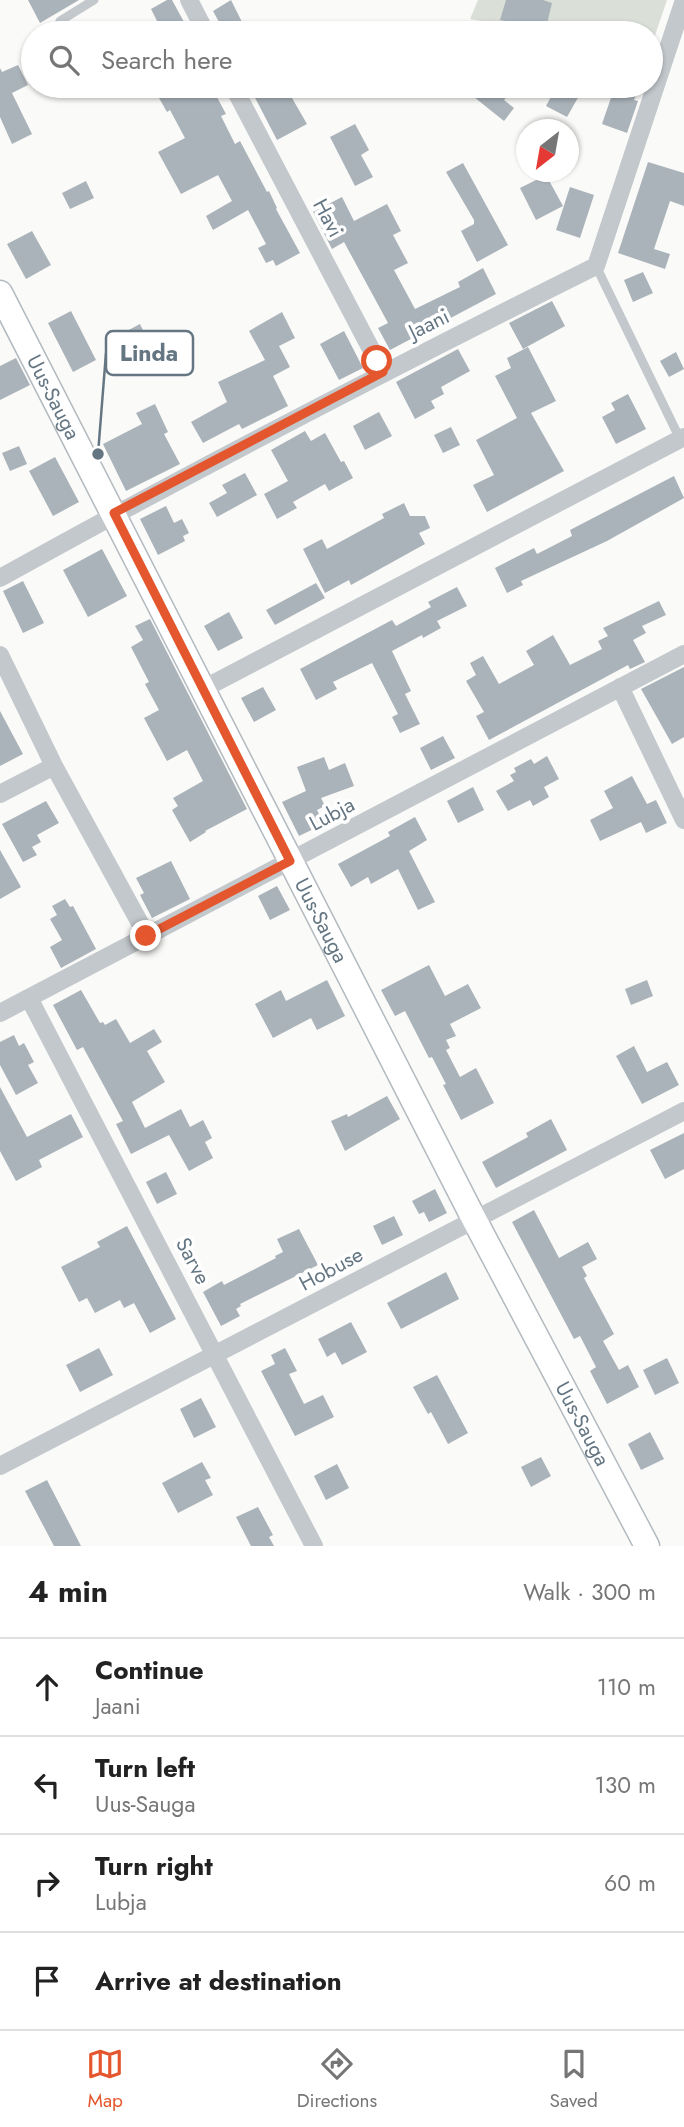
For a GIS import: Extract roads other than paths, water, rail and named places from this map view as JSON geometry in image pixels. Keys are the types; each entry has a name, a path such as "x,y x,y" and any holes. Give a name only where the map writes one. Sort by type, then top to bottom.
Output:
{"street":[{"path":"189,0 200,21"},
{"path":"663,63 684,0"},
{"name":"Havi","path":"239,98 383,372"},
{"path":"596,266 652,98"},
{"name":"Jaani","path":"0,578 114,513 383,372 596,266"},
{"name":"Uus-Sauga","path":"0,293 474,1219 647,1546"},
{"path":"203,689 682,438"},
{"name":"Lubja","path":"0,1013 684,654"},
{"path":"0,655 54,766 146,936"},
{"path":"621,687 684,820"},
{"path":"0,794 54,766"},
{"name":"Sarve","path":"29,998 314,1546"},
{"name":"Hobuse","path":"0,1466 684,1111"}],"lane":[{"path":"60,21 94,0"},
{"path":"596,266 682,438"}],"place":[{"name":"Linda","path":"98,454"}]}
